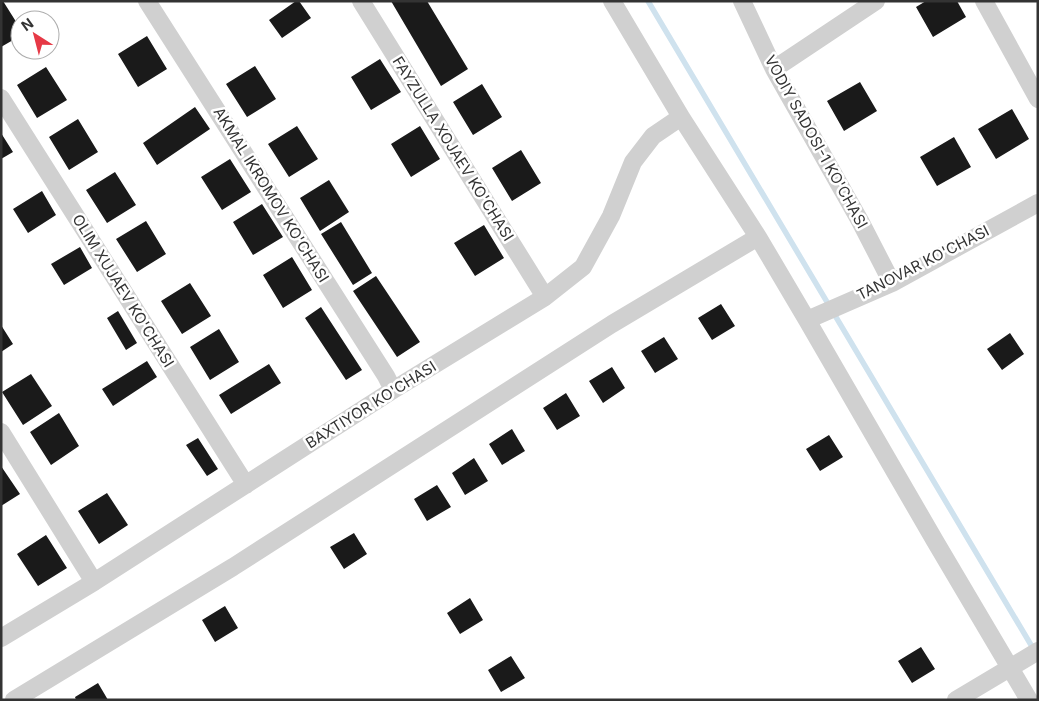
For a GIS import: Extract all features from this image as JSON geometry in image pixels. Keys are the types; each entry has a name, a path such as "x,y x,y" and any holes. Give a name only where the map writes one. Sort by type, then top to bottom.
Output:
{"street":[{"name":"AKMAL IKROMOV KO'CHASI","path":"147,1 381,368 393,390"},
{"name":"FAYZULLA XOJAEV KO'CHASI","path":"361,1 545,297"},
{"path":"612,1 681,117 758,237 1029,700"},
{"name":"VODIY SADOSI-1 KO'CHASI","path":"742,1 774,68 860,221 892,283"},
{"path":"774,68 876,1"},
{"path":"984,1 1038,99"},
{"name":"OLIM XUJAEV KO'CHASI","path":"1,98 246,485"},
{"name":"BAXTIYOR KO'CHASI","path":"1,638 94,582 393,390 545,297 583,267 611,216 633,162 653,136 681,117"},
{"name":"TANOVAR KO'CHASI","path":"807,320 892,283 1038,203"},
{"path":"14,700 232,566 612,324 758,237"},
{"path":"1,432 94,582"},
{"path":"956,700 1038,651"}],"building":[{"path":"3,1 10,12 10,42 1,47 1,2"},
{"path":"296,1 299,1 311,18 282,38 269,20"},
{"path":"391,1 427,1 468,69 441,86"},
{"path":"926,1 957,1 966,17 933,37 916,7"},
{"path":"147,36 167,69 138,87 118,54"},
{"path":"380,59 401,92 371,110 351,77"},
{"path":"255,66 276,99 247,117 226,84"},
{"path":"46,67 67,100 37,118 17,85"},
{"path":"860,82 877,111 844,131 827,101"},
{"path":"482,84 502,117 473,135 453,102"},
{"path":"195,107 210,129 157,165 143,143"},
{"path":"1012,109 1029,139 996,159 978,129"},
{"path":"78,119 98,152 69,170 49,137"},
{"path":"297,126 318,159 289,177 268,144"},
{"path":"420,126 440,159 411,177 391,144"},
{"path":"1,133 13,152 1,159"},
{"path":"954,137 971,167 937,186 920,157"},
{"path":"521,150 541,183 512,201 492,168"},
{"path":"230,159 251,192 222,210 201,177"},
{"path":"115,172 136,205 107,223 86,190"},
{"path":"329,180 349,212 320,231 300,198"},
{"path":"42,191 56,215 28,233 13,209"},
{"path":"262,204 283,237 253,255 233,222"},
{"path":"146,221 166,254 137,272 116,239"},
{"path":"341,222 372,273 353,285 321,234"},
{"path":"484,225 504,258 475,276 454,243"},
{"path":"80,247 92,268 64,285 51,264"},
{"path":"292,257 312,290 283,308 263,275"},
{"path":"376,276 420,342 397,357 353,291"},
{"path":"190,283 211,316 182,334 161,301"},
{"path":"721,304 735,326 712,340 698,318"},
{"path":"321,307 362,370 346,380 305,318"},
{"path":"118,311 137,343 126,350 107,318"},
{"path":"1,325 13,344 1,352"},
{"path":"219,329 239,362 210,380 190,347"},
{"path":"1010,333 1024,354 1002,370 987,349"},
{"path":"664,337 678,359 655,373 641,351"},
{"path":"147,361 157,377 113,406 102,389"},
{"path":"269,364 281,383 231,414 219,395"},
{"path":"612,367 625,388 603,403 589,381"},
{"path":"31,374 52,406 23,425 2,392"},
{"path":"566,393 580,416 557,430 543,408"},
{"path":"59,413 79,446 51,465 30,432"},
{"path":"512,429 525,451 502,465 489,444"},
{"path":"829,435 843,457 820,471 806,449"},
{"path":"198,438 218,469 207,476 186,445"},
{"path":"474,458 488,481 465,495 452,473"},
{"path":"1,466 20,494 1,506"},
{"path":"437,485 451,507 427,521 414,499"},
{"path":"107,493 128,525 99,544 78,511"},
{"path":"354,533 367,554 344,569 330,547"},
{"path":"46,535 67,568 38,586 17,554"},
{"path":"470,598 483,620 460,634 447,613"},
{"path":"225,606 238,628 215,642 202,620"},
{"path":"921,647 935,669 912,683 898,661"},
{"path":"511,656 525,678 501,692 488,670"},
{"path":"98,683 108,700 76,700 75,697"}],"waterway":[{"path":"648,1 1034,650"}]}
